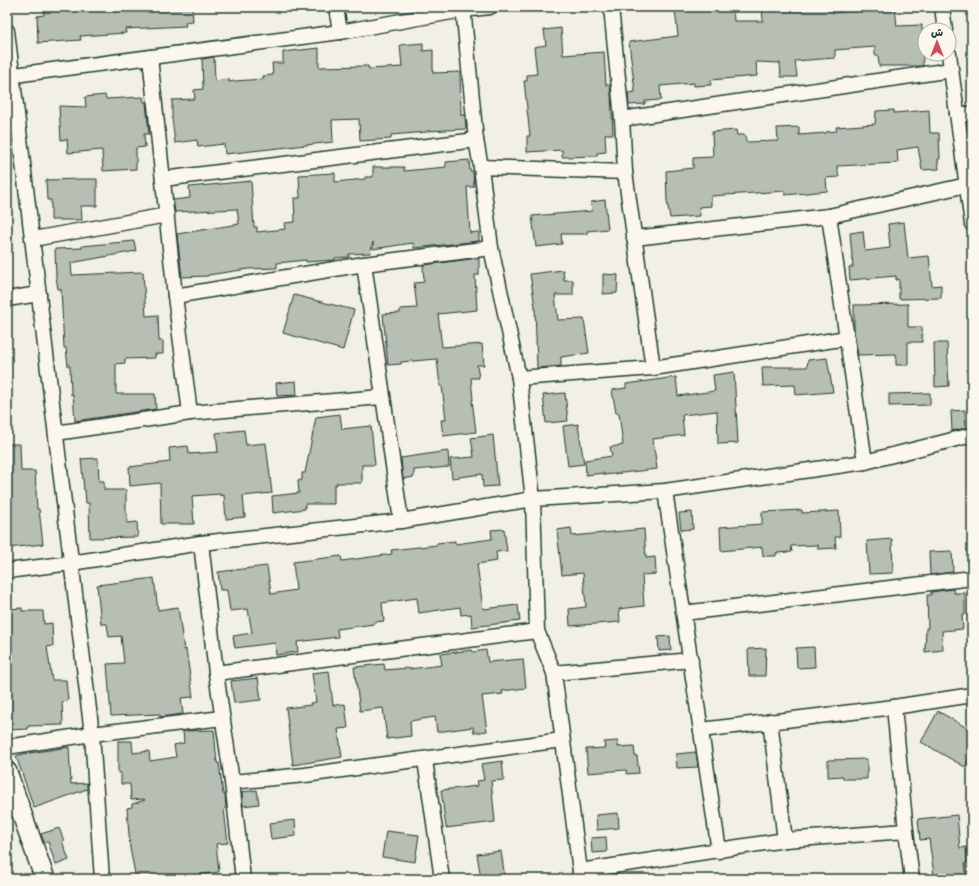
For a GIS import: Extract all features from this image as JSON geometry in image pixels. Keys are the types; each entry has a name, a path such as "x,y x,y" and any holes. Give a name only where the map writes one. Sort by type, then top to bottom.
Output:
{"main road":[{"path":"7,772 45,879"}],"street":[{"path":"336,7 340,32"},
{"path":"10,75 340,32 463,8 490,7"},
{"path":"611,7 622,119 625,172 653,368"},
{"path":"942,7 945,22"},
{"path":"463,8 476,140 481,167 491,248 519,378 533,499 537,631 554,673 580,875 785,840 906,831"},
{"path":"7,31 10,75 40,294 92,734 102,879"},
{"path":"150,57 175,296 190,413"},
{"path":"950,62 957,114 970,185 972,224"},
{"path":"622,119 951,70"},
{"path":"957,114 972,114"},
{"path":"163,178 476,140"},
{"path":"481,167 625,172"},
{"path":"634,238 829,216 970,185"},
{"path":"33,239 167,215"},
{"path":"829,216 865,462"},
{"path":"175,296 364,264 491,248"},
{"path":"364,264 401,521"},
{"path":"7,299 40,294"},
{"path":"519,378 653,368 847,338"},
{"path":"56,433 190,413 382,396"},
{"path":"7,571 71,563 201,543 401,521 533,499 665,490 865,462 972,435"},
{"path":"665,490 718,851"},
{"path":"201,543 216,673 232,782 243,879"},
{"path":"684,613 972,578"},
{"path":"216,673 537,631"},
{"path":"554,673 691,660"},
{"path":"701,730 894,707 972,695"},
{"path":"894,707 912,879"},
{"path":"7,747 92,734 222,718"},
{"path":"770,721 785,840"},
{"path":"232,782 305,775 425,760 562,740"},
{"path":"425,760 442,879"}],"building":[{"path":"44,7 192,7 193,21 185,22 186,26 125,29 126,33 80,36 81,40 38,43 37,16 44,15"},
{"path":"733,7 734,21 763,21 762,7 833,7 833,13 863,10 862,7 895,7 897,26 917,25 917,62 923,62 923,66 879,66 878,55 875,55 875,47 835,50 835,58 795,61 797,77 781,77 780,63 756,62 757,76 711,80 711,85 694,86 694,83 660,86 661,100 645,101 645,104 629,105 628,93 635,92 629,42 678,36 675,10"},
{"path":"561,28 563,55 604,52 606,85 610,85 611,94 613,134 605,134 606,152 597,153 597,156 562,157 562,150 527,152 527,136 530,136 524,81 527,81 527,75 537,74 534,47 546,45 544,30"},
{"path":"423,43 423,51 433,50 433,73 460,72 461,115 465,115 466,129 391,135 391,139 360,141 359,119 332,120 333,142 225,154 224,144 198,147 197,140 175,143 172,118 172,100 195,99 194,90 203,89 202,59 214,57 215,81 229,79 229,82 263,79 263,76 273,75 272,63 283,63 283,52 319,48 319,67 368,66 369,69 402,67 400,45"},
{"path":"105,95 106,99 143,97 144,102 146,102 149,134 144,134 145,147 136,148 136,169 103,171 102,150 68,153 67,139 61,140 59,106 86,107 85,97"},
{"path":"894,110 894,113 929,110 930,133 939,133 939,169 922,170 918,147 897,150 898,163 837,166 839,177 826,178 827,191 785,195 785,191 711,196 711,206 699,207 700,216 670,218 667,201 666,171 693,168 693,158 713,157 712,132 736,130 737,135 745,135 746,142 778,141 777,128 799,127 799,135 826,133 837,131 836,127 875,124 876,111"},
{"path":"469,160 470,171 473,171 474,187 467,187 470,233 479,232 479,241 414,248 413,243 373,249 373,242 370,253 349,254 349,257 335,258 335,260 306,262 306,260 277,263 277,268 248,269 208,276 182,277 177,234 239,224 237,209 175,212 173,200 190,198 189,187 251,181 254,227 257,227 257,232 285,229 284,223 295,222 294,198 300,198 299,175 335,173 335,182 373,177 373,167 404,167 404,171 446,167 446,162"},
{"path":"97,179 97,206 81,206 82,220 51,220 51,200 47,200 46,180"},
{"path":"605,200 608,229 587,231 587,234 561,234 562,244 536,247 532,216 592,211 591,202"},
{"path":"904,222 908,258 929,256 932,286 941,285 941,298 899,299 899,279 896,280 896,276 850,280 849,267 853,267 850,233 863,231 865,251 890,248 888,224"},
{"path":"134,241 136,251 71,263 72,275 143,272 146,316 158,315 159,341 163,341 163,354 155,354 155,358 125,359 125,363 116,364 116,394 155,394 156,409 75,421 73,394 71,395 70,366 68,366 66,348 64,348 61,289 58,289 56,277 55,249 82,248 82,246"},
{"path":"479,258 479,275 475,275 477,310 438,314 442,347 482,344 484,365 477,365 479,378 471,378 476,432 443,436 441,420 446,420 437,359 401,362 401,364 388,365 383,314 400,313 400,309 417,308 414,283 424,282 423,265"},
{"path":"563,270 564,280 573,280 573,295 555,295 558,320 584,319 589,353 561,357 561,366 537,368 535,307 530,274"},
{"path":"603,274 618,275 617,293 603,294"},
{"path":"294,295 354,310 343,350 283,333"},
{"path":"908,304 908,327 922,327 922,342 908,342 908,365 896,365 896,354 858,355 854,331 854,305"},
{"path":"934,343 947,343 949,386 935,387"},
{"path":"827,358 833,392 796,395 795,385 763,386 762,367 807,367 808,360"},
{"path":"734,372 738,443 718,444 717,411 682,415 684,435 653,439 657,469 604,475 604,473 586,475 585,460 612,456 610,447 623,445 619,413 616,413 612,390 626,388 626,384 676,377 678,396 715,391 713,375"},
{"path":"296,381 297,395 277,396 276,383"},
{"path":"565,393 568,421 546,423 543,395"},
{"path":"930,393 930,405 889,406 889,394"},
{"path":"965,410 966,428 952,431 951,411"},
{"path":"340,414 342,429 371,426 375,465 362,465 362,483 336,483 337,485 334,485 334,504 305,504 305,509 273,513 272,496 299,493 298,481 302,480 302,473 305,473 316,417"},
{"path":"578,424 584,464 568,466 563,426"},
{"path":"244,430 246,445 266,443 272,493 243,496 245,517 226,519 224,495 192,496 194,524 161,524 160,483 130,486 129,467 170,462 169,448 188,446 189,454 218,452 216,433"},
{"path":"493,435 498,486 483,487 482,474 452,478 450,459 474,457 471,438"},
{"path":"7,444 20,444 21,471 35,471 37,509 39,509 43,544 7,548"},
{"path":"448,451 449,467 414,470 414,477 403,479 401,458"},
{"path":"98,458 99,481 104,481 104,490 126,490 127,523 137,522 138,537 90,538 89,503 86,503 81,459"},
{"path":"802,510 802,513 839,511 840,537 835,537 836,548 818,549 818,545 791,546 792,552 776,553 776,556 763,556 762,547 721,551 720,527 762,524 762,512"},
{"path":"692,512 693,529 681,530 679,513"},
{"path":"571,528 572,536 644,529 646,558 655,557 656,574 642,575 644,606 619,609 620,622 570,626 569,609 586,607 583,573 562,575 557,530"},
{"path":"504,529 507,551 496,552 497,561 477,564 483,609 518,605 520,621 472,627 471,614 461,615 460,607 419,613 417,598 382,603 384,621 374,622 374,624 337,629 338,637 297,642 298,652 276,655 275,643 235,648 233,636 252,633 248,609 230,611 227,590 220,590 218,572 267,566 271,594 296,590 293,562 341,556 342,561 392,554 391,550 437,545 437,543 455,541 455,544 492,539 491,530"},
{"path":"892,539 893,573 869,574 867,541"},
{"path":"952,551 953,572 930,575 929,552"},
{"path":"154,578 158,610 178,607 193,697 181,698 183,714 160,717 160,714 111,716 107,664 124,663 121,636 109,637 107,624 101,624 97,585"},
{"path":"953,589 954,593 965,593 965,615 962,615 963,629 942,631 943,650 925,652 926,628 928,628 927,595 931,595 931,592"},
{"path":"22,608 22,611 43,611 44,624 52,623 53,646 47,647 52,680 66,680 68,701 62,702 63,725 28,726 28,729 7,730 7,609"},
{"path":"670,636 671,650 659,651 658,637"},
{"path":"814,647 815,667 797,668 796,648"},
{"path":"766,648 765,676 749,676 748,649"},
{"path":"472,650 473,652 486,650 488,662 523,659 526,688 502,691 503,694 482,696 487,731 474,733 473,727 437,732 435,717 410,721 411,736 387,739 383,708 360,711 354,667 384,664 385,670 442,665 440,654"},
{"path":"329,671 333,705 345,704 348,728 338,729 342,757 293,765 286,708 311,705 310,703 316,702 312,673"},
{"path":"258,678 261,700 234,703 231,681"},
{"path":"938,711 972,731 972,754 965,767 921,742"},
{"path":"214,730 217,763 219,763 223,794 225,794 226,808 224,809 228,843 216,844 219,872 190,876 190,879 136,879 130,848 127,808 132,807 132,804 145,800 131,800 130,784 121,784 121,773 118,773 118,741 132,741 133,753 149,751 150,761 176,757 174,745 184,743 183,731"},
{"path":"618,741 618,747 634,746 639,773 627,774 626,770 588,773 586,749 605,748 604,742"},
{"path":"69,747 71,784 87,783 87,789 34,808 16,756"},
{"path":"696,752 698,767 677,768 676,754"},
{"path":"867,759 867,779 843,779 843,776 828,777 828,760"},
{"path":"502,761 504,780 491,781 495,822 446,828 441,790 478,786 477,781 484,780 481,764"},
{"path":"257,790 259,804 243,806 242,792"},
{"path":"618,813 619,828 597,830 596,815"},
{"path":"957,815 960,848 966,847 967,863 965,863 967,879 948,879 948,874 934,875 929,839 920,840 918,819"},
{"path":"295,820 296,836 271,839 269,823"},
{"path":"59,828 69,860 56,865 48,842 44,842 41,834"},
{"path":"386,831 419,835 415,862 382,857"},
{"path":"606,837 607,852 592,853 591,838"},
{"path":"501,851 505,879 481,879 477,854"}]}
